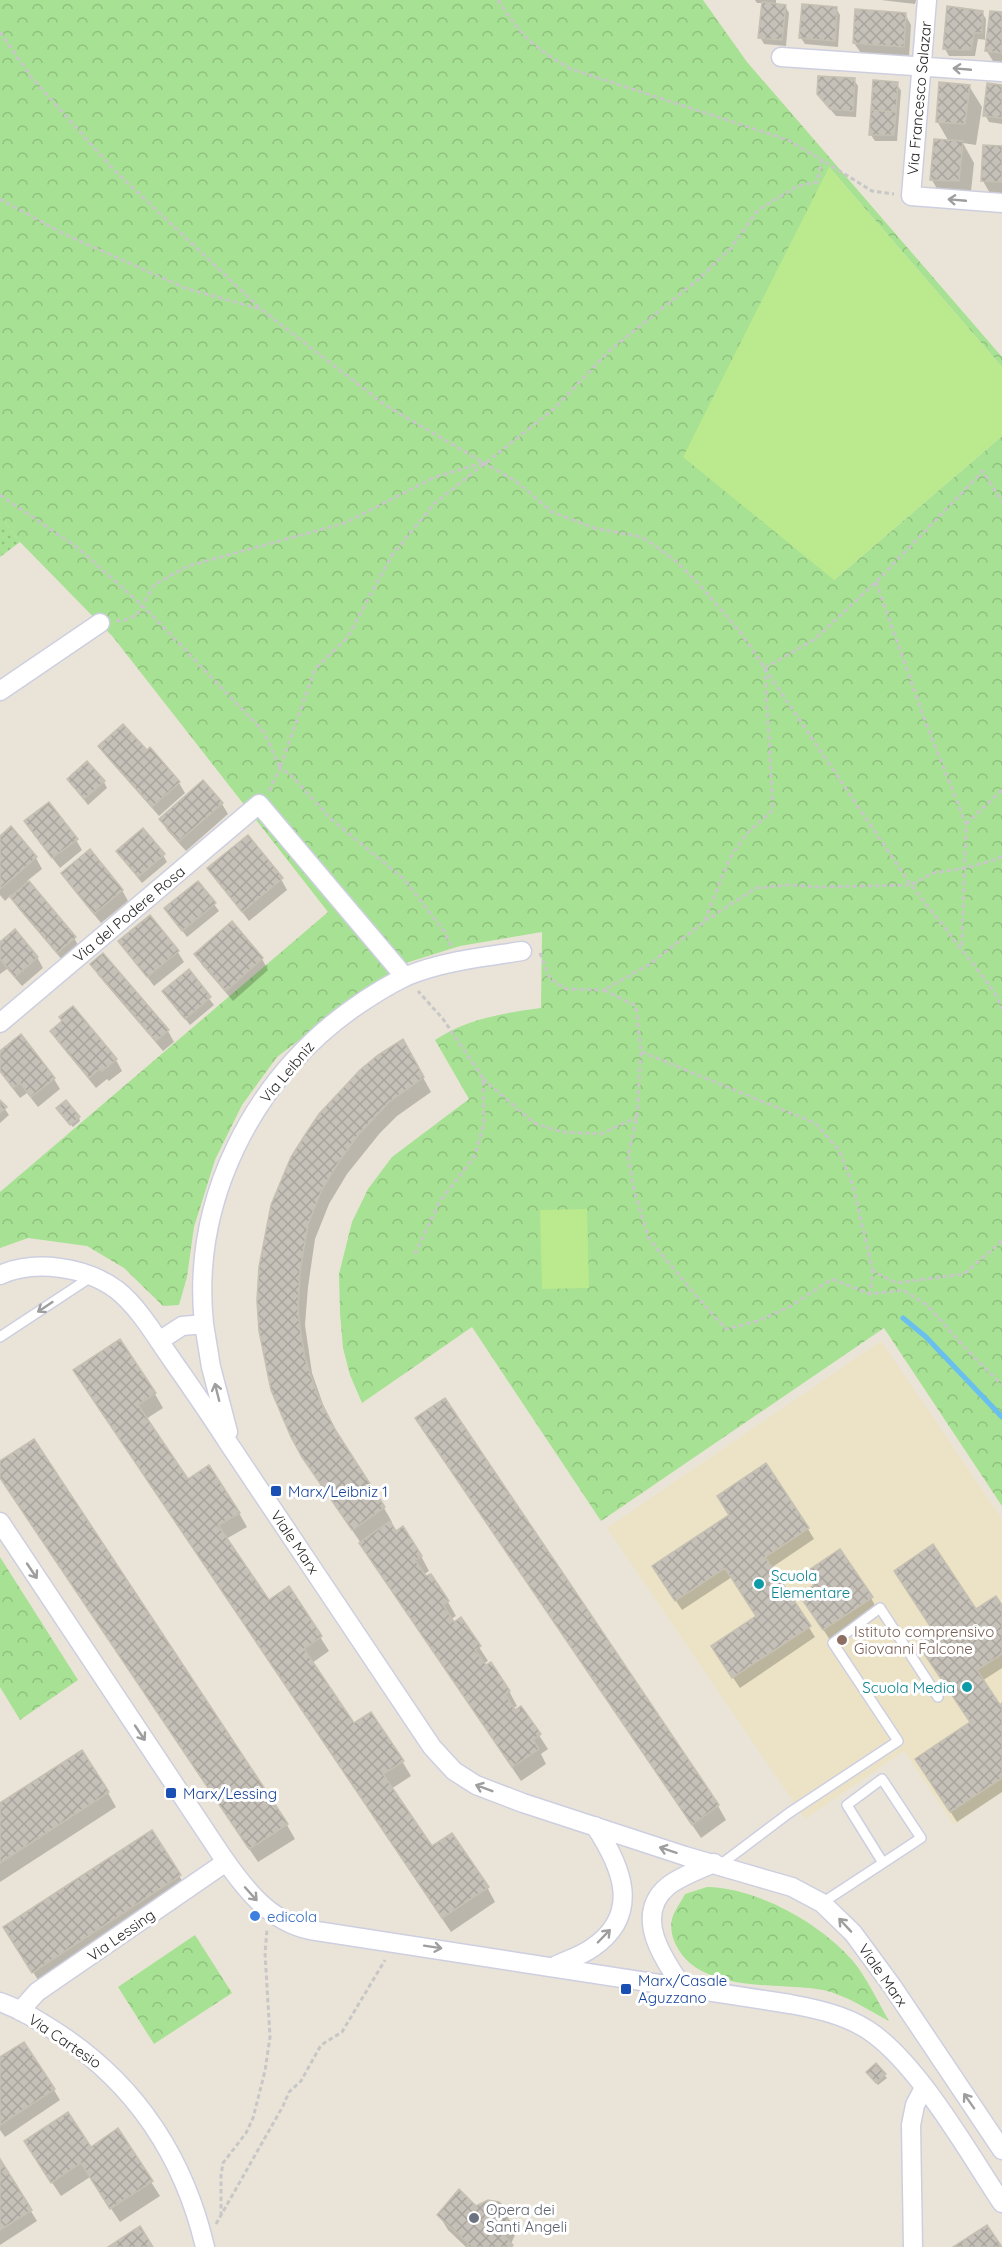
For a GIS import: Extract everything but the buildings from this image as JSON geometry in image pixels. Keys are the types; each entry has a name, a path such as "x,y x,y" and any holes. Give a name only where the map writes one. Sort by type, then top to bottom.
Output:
{"street":[{"name":"Via Francesco Salazar","path":"911,196 927,0"},
{"path":"781,57 1002,72"},
{"path":"911,196 1002,203"},
{"path":"0,691 100,623"},
{"path":"259,804 405,977"},
{"name":"Via del Podere Rosa","path":"0,1023 259,804"},
{"name":"Via Leibniz","path":"232,1448 211,1367 204,1324 203,1270 210,1222 221,1182 246,1126 276,1081 310,1043 360,1004 405,977 428,969 522,951"},
{"name":"Viale Marx","path":"0,1275 15,1269 50,1266 91,1277 110,1286 123,1296 159,1341 432,1747 448,1765 476,1785 595,1826 792,1887 822,1903 846,1926 874,1962 1002,2150"},
{"path":"159,1341 182,1326 204,1324"},
{"path":"0,1522 226,1862 254,1898 272,1914 300,1928 682,1986 808,2007 843,2018 867,2029 884,2042 904,2063 924,2088 1002,2203"},
{"path":"555,1966 584,1953 600,1941 613,1927 619,1915 622,1883 618,1866 595,1826"},
{"name":"Via Lessing","path":"20,2011 37,1992 226,1862"},
{"path":"682,1986 664,1960 656,1941 652,1921 654,1908 663,1891 673,1882 717,1864"},
{"name":"Via Cartesio","path":"0,2002 20,2011 89,2055 104,2067 133,2098 153,2124 172,2157 193,2206 204,2243"},
{"path":"913,2247 911,2125 915,2105 924,2088"}],"lane":[{"path":"0,1337 91,1277"},
{"path":"717,1864 898,1741 833,1643 880,1608 938,1697"},
{"path":"822,1903 883,1863 921,1838 882,1779 847,1805 883,1863"}],"path":[{"path":"498,0 517,29 539,51 571,69 788,140 872,191 911,196"},
{"path":"0,32 32,78 114,170 262,310 385,405 517,482 552,512 594,528 642,537 676,561 741,633 911,885 995,993 1002,1010"},
{"path":"259,804 280,768 315,669 347,638 392,555 435,503 555,408 609,351 699,279 732,248 758,210 798,186 817,182 822,160"},
{"path":"0,199 64,234 185,288 262,310"},
{"path":"100,623 125,620 137,615 154,585 188,566 345,523 435,477 485,462"},
{"path":"765,668 815,639 876,582 983,471 1002,502"},
{"path":"0,495 78,548 143,606 264,732 280,768 291,775 331,819 404,879 444,931 457,962"},
{"path":"876,582 926,723 966,824 962,948"},
{"path":"704,922 730,858 747,833 773,810 765,668"},
{"path":"966,824 1002,790"},
{"path":"604,990 650,964 704,922 756,888 789,885 819,887 911,885 933,873 965,868 1002,856"},
{"path":"522,951 538,949 550,979 566,989 604,990 636,1006 641,1051 637,1117 628,1156 634,1190 649,1239 726,1329 758,1321 791,1306 832,1279 870,1294 903,1290 927,1305 1002,1386"},
{"path":"405,977 443,1019 483,1078 534,1123 562,1132 601,1134 637,1117"},
{"path":"641,1051 815,1122 839,1150 853,1186 873,1270 870,1294"},
{"path":"415,1254 440,1201 475,1156 484,1123 483,1078"},
{"path":"873,1270 896,1282 964,1274 1002,1241"},
{"path":"221,2218 223,2163 249,2126 265,2071 270,2037 265,1935 272,1914"},
{"path":"204,2243 221,2218 289,2092 301,2080 321,2045 342,2032 396,1942"}],"shaded area":[{"name":"Istituto comprensivo Giovanni Falcone","path":"881,1341 1002,1519 1002,1792 954,1825 904,1751 805,1819 607,1528"}],"green space":[{"path":"0,0 703,0 747,62 1002,357 1002,367 829,167 834,580 1002,436 1002,1506 884,1328 601,1521 472,1327 362,1403 350,1375 343,1348 340,1313 339,1274 352,1222 368,1189 392,1157 469,1099 435,1040 473,1022 541,1008 542,932 460,946 409,962 380,979 277,1057 242,1105 215,1160 194,1227 187,1277 179,1305 163,1306 124,1268 87,1246 28,1238 0,1248 0,1192 328,912 113,637 20,542 0,517"},
{"path":"829,167 1002,367 1002,436 834,580 683,457"},
{"path":"0,517 20,542 0,557"},
{"path":"587,1209 589,1288 542,1289 540,1210"},
{"path":"0,1557 78,1680 20,1720 0,1687"},
{"path":"707,1887 747,1894 787,1910 806,1921 853,1961 868,1982 889,2021 832,1992 721,1979 703,1972 687,1961 673,1939 672,1919 685,1894"},
{"path":"195,1935 232,1993 154,2044 118,1987"}],"waterway":[{"path":"903,1318 926,1337 1002,1417"}],"place":[{"name":"Marx/Leibniz 1","path":"276,1491"},
{"name":"Scuola Elementare","path":"759,1584"},
{"name":"Istituto comprensivo Giovanni Falcone","path":"842,1640"},
{"name":"Scuola Media","path":"967,1687"},
{"name":"Marx/Lessing","path":"171,1793"},
{"name":"edicola","path":"255,1916"},
{"name":"Marx/Casale Aguzzano","path":"626,1989"},
{"name":"Opera dei Santi Angeli","path":"474,2218"}]}
